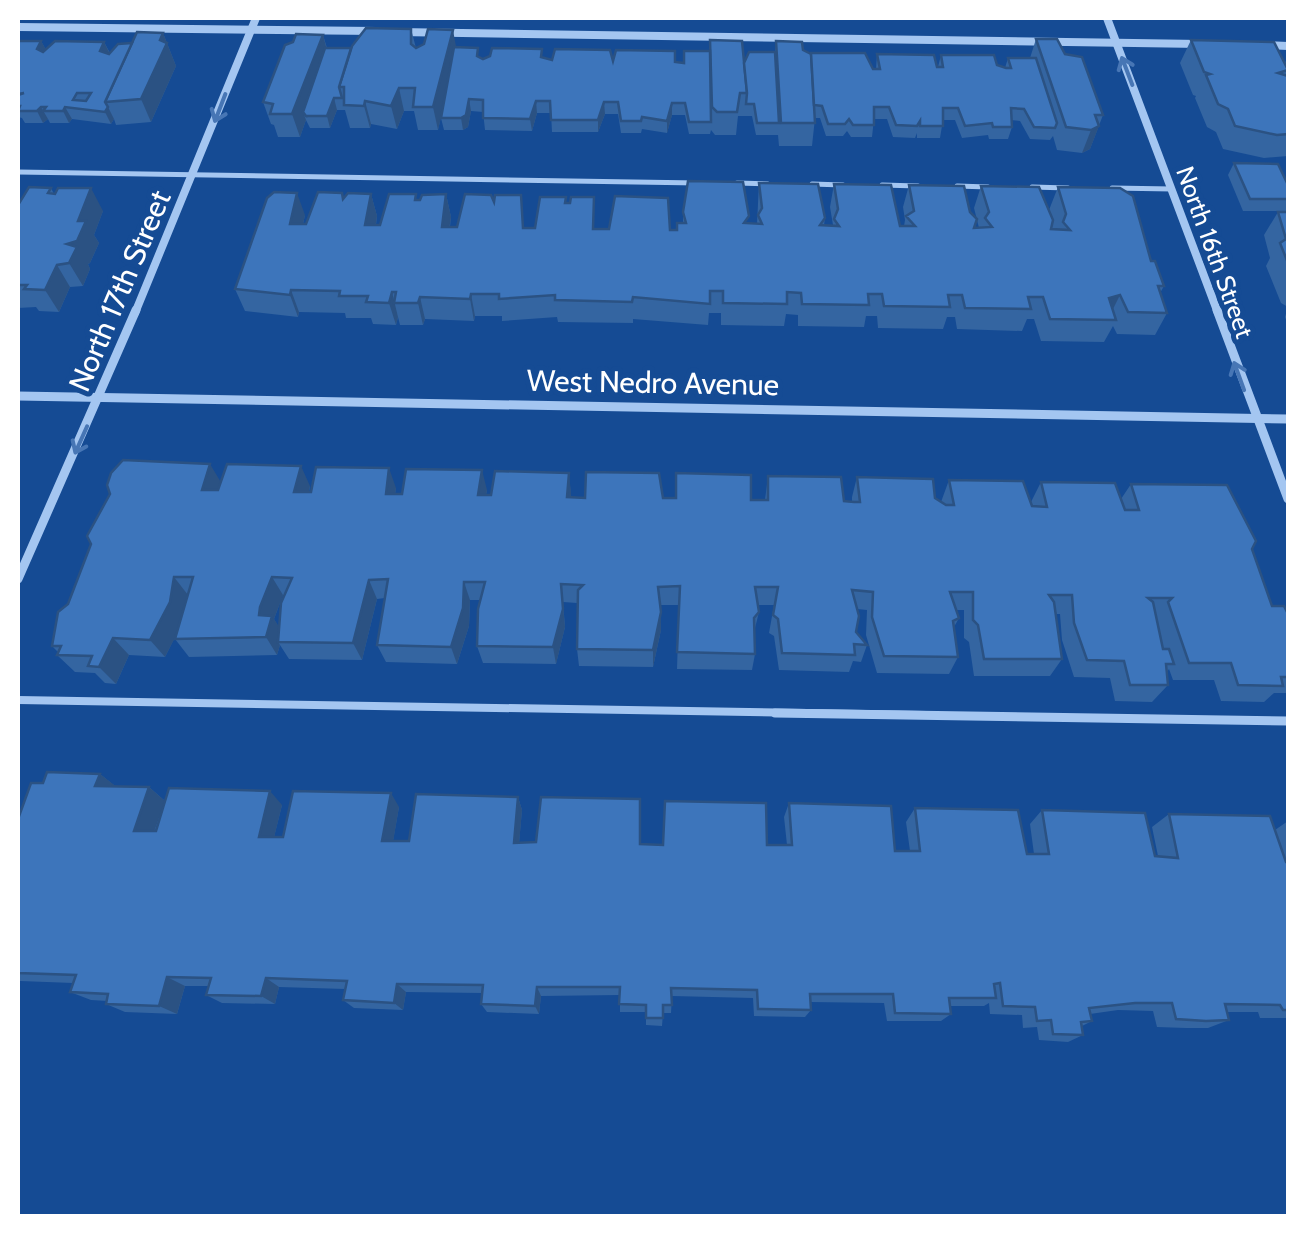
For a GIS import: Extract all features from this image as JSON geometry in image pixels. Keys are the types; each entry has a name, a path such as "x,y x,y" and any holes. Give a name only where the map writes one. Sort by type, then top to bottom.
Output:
{"street":[{"name":"North 17th Street","path":"18,578 100,398 256,18"},
{"name":"North 16th Street","path":"1107,18 1254,419 1288,500"},
{"path":"18,26 1212,44"},
{"path":"1250,45 1288,46"},
{"name":"West Nedro Avenue","path":"18,396 1288,419"}],"lane":[{"path":"18,172 712,183"},
{"path":"732,183 772,184"},
{"path":"792,184 852,185"},
{"path":"872,185 932,186"},
{"path":"952,186 992,187"},
{"path":"1012,187 1072,188"},
{"path":"1092,188 1172,189"},
{"path":"18,700 1288,722"}],"building":[{"path":"366,28 411,29 411,44 416,48 424,44 428,29 453,30 433,107 413,107 415,88 399,88 391,106 365,101 364,106 344,105 344,87 339,87 352,46"},
{"path":"137,32 163,33 160,40 167,43 141,99 105,102"},
{"path":"296,34 323,35 292,114 270,114 273,104 263,102 285,45 293,42"},
{"path":"1036,39 1057,39 1065,54 1082,57 1103,115 1095,115 1099,126 1091,130 1066,127"},
{"path":"710,40 742,41 747,93 740,93 737,112 717,112 712,107"},
{"path":"1191,40 1274,42 1288,70 1278,73 1288,76 1288,134 1235,126 1228,109 1218,104 1206,75 1210,74 1204,72"},
{"path":"18,41 41,41 37,49 43,52 55,41 104,42 100,51 109,54 118,44 132,43 105,102 105,112 65,107 63,111 43,111 46,107 41,107 37,111 18,111 18,95 24,93 18,94","holes":["77,93 91,93 86,101 73,100"]},
{"path":"776,41 802,42 803,50 811,54 815,123 781,123"},
{"path":"454,47 478,48 477,56 483,59 490,56 492,48 542,49 541,57 552,60 555,49 610,50 613,61 616,50 675,51 675,62 684,63 684,51 710,51 711,122 689,122 685,103 672,103 667,121 642,117 641,121 621,121 618,102 604,102 598,120 551,120 550,101 536,101 530,119 483,118 483,100 469,99 466,115 441,118"},
{"path":"325,48 351,48 339,87 342,98 334,98 327,116 306,116 303,112"},
{"path":"749,52 775,52 779,123 757,123 754,104 746,104 744,63"},
{"path":"811,53 865,53 873,69 880,69 877,54 934,55 937,67 943,67 941,55 994,55 997,65 1006,68 1011,68 1008,58 1036,58 1057,123 1055,128 1034,127 1024,109 1011,108 1012,127 993,127 992,123 965,126 958,108 943,108 943,126 920,126 920,121 917,126 896,125 889,107 874,107 874,125 853,125 849,119 845,124 828,124 822,106 814,105"},
{"path":"1234,163 1278,164 1288,185 1288,199 1250,199"},
{"path":"688,181 743,182 749,216 744,223 762,224 758,215 762,208 759,183 818,184 825,218 820,225 839,226 834,219 838,209 834,184 891,185 900,226 915,226 906,216 914,211 909,185 964,186 970,212 977,219 974,228 992,227 985,218 989,212 981,186 1039,187 1053,220 1051,229 1070,230 1063,222 1066,214 1058,187 1120,188 1133,196 1151,261 1155,261 1164,286 1158,286 1167,313 1128,312 1120,295 1109,298 1116,320 1050,319 1043,297 1028,297 1031,309 965,308 962,295 948,295 950,307 884,306 882,294 868,294 869,305 802,304 801,293 787,292 787,304 723,303 723,291 710,291 710,304 633,297 632,302 555,300 555,295 499,299 499,294 471,294 470,299 420,297 418,303 394,303 396,292 392,292 389,303 366,302 368,296 339,296 340,291 291,290 290,295 235,289 267,198 274,192 297,193 290,224 306,224 318,192 342,193 343,199 348,193 371,194 365,225 380,225 389,194 416,194 415,200 420,200 422,195 446,194 442,227 457,227 465,194 491,195 494,202 495,195 521,195 523,228 535,228 540,197 566,197 565,203 570,203 571,197 594,197 593,229 609,229 615,196 668,198 670,230 677,230 677,223 686,223 683,212"},
{"path":"29,187 51,188 48,193 55,194 58,188 91,188 78,221 86,221 77,241 67,244 77,247 69,263 57,265 45,290 18,285 18,205"},
{"path":"1278,212 1288,212 1288,263 1280,243 1286,239"},
{"path":"123,460 210,464 202,490 218,490 227,464 301,466 294,492 311,492 316,467 389,468 386,494 402,494 406,469 482,470 478,495 491,495 495,471 569,473 567,497 585,498 586,472 659,473 663,498 676,498 676,473 751,475 751,500 768,500 768,476 841,477 844,501 854,502 860,502 857,477 933,479 935,498 946,505 954,505 949,480 1023,481 1032,506 1047,507 1041,482 1115,483 1125,510 1139,510 1131,484 1227,485 1256,541 1252,549 1272,606 1284,606 1288,614 1288,677 1281,677 1283,686 1238,685 1231,663 1189,663 1168,602 1172,598 1148,598 1153,602 1163,649 1169,649 1174,664 1166,664 1168,685 1130,685 1124,661 1087,660 1074,623 1072,595 1049,595 1054,602 1062,659 984,659 978,625 973,620 973,592 950,592 959,618 953,621 958,657 884,656 872,617 873,592 852,590 859,616 856,632 867,645 854,644 855,655 782,653 778,619 773,615 778,587 755,587 759,612 754,618 755,654 677,652 680,586 658,587 661,612 653,650 577,649 578,590 583,585 561,584 563,609 553,647 477,646 478,609 485,582 464,582 463,608 451,647 377,645 388,579 369,580 353,643 278,642 281,603 292,578 272,577 259,615 272,616 266,637 175,639 193,577 174,577 170,602 150,640 113,638 99,667 88,666 92,656 57,655 61,646 52,646 58,612 68,604 91,544 87,536 110,494 107,485 111,473"},
{"path":"47,772 100,774 95,786 149,787 134,831 156,831 169,788 270,791 259,837 283,837 293,791 391,793 382,841 409,841 416,794 518,797 514,843 536,842 541,797 640,799 640,844 663,845 665,801 766,803 767,845 792,845 789,803 891,806 895,851 920,851 915,808 1018,810 1027,854 1049,854 1042,810 1145,813 1155,856 1178,858 1169,814 1270,816 1288,862 1288,1010 1280,1005 1225,1004 1229,1020 1206,1021 1176,1019 1172,1003 1089,1008 1092,1021 1081,1022 1083,1035 1053,1034 1051,1020 1037,1021 1035,1007 1003,1006 1000,983 994,984 996,998 949,998 951,1014 895,1013 893,994 810,994 811,1010 758,1009 757,990 671,988 672,1005 663,1005 663,1018 646,1018 646,1005 619,1004 620,987 537,987 535,1006 481,1004 483,985 397,984 394,1003 343,1000 347,981 266,978 261,996 206,995 211,978 167,977 159,1006 106,1004 108,994 70,992 76,975 18,973 18,819 31,783 43,783"}]}
